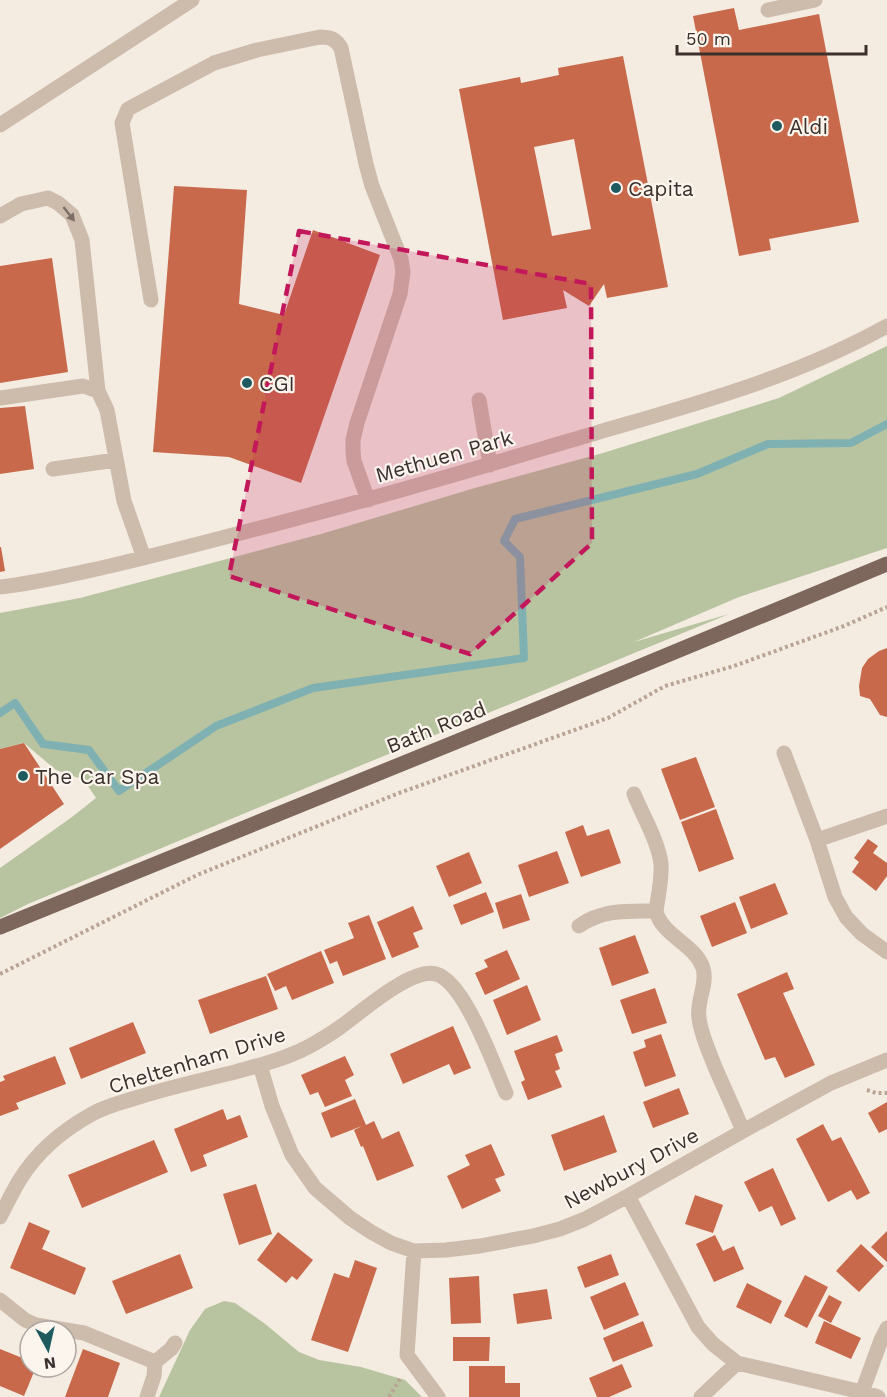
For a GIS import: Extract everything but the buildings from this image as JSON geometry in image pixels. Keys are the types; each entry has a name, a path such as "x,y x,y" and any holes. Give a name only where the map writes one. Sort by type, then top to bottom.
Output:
{"main road":[{"name":"Bath Road","path":"0,927 887,564"}],"street":[{"path":"0,125 192,0"},
{"path":"768,10 815,0"},
{"path":"151,300 122,123 128,109 214,63 257,50 320,37 334,39 341,48 372,186 401,259 403,272 400,294 353,440 354,461 368,500"},
{"path":"0,216 21,204 48,198 72,215 82,240 98,391 106,410 124,501 144,558"},
{"name":"Methuen Park","path":"0,587 31,584 144,558 368,500 490,465 687,407 778,377 854,344 887,326"},
{"path":"0,398 83,386 98,391"},
{"path":"479,400 490,465"},
{"path":"53,469 116,460"},
{"path":"784,753 817,840 835,897 846,917 862,934 887,952"},
{"path":"634,794 656,844 661,862 656,911 660,921 696,955 702,966 704,975 698,1008 700,1027 743,1131"},
{"path":"817,840 887,816"},
{"path":"579,926 614,911 656,911"},
{"name":"Cheltenham Drive","path":"0,1217 20,1180 46,1148 93,1113 148,1094 291,1055 325,1038 380,996 410,979 428,973 435,973 442,977 460,996 474,1020 506,1093"},
{"name":"Newbury Drive","path":"260,1065 292,1155 315,1188 350,1218 371,1232 391,1243 414,1251 480,1246 533,1236 585,1219 831,1083 887,1060"},
{"path":"628,1196 698,1327 713,1344 737,1363 878,1397"},
{"path":"414,1251 407,1355 438,1397"},
{"path":"0,1300 25,1320 36,1325 84,1333 155,1362"},
{"path":"862,1392 887,1328"},
{"path":"147,1397 154,1376 155,1362 175,1343"},
{"path":"701,1397 737,1363"}],"path":[{"path":"0,974 196,875 399,793 608,718 665,686 734,666 844,626 887,607"}],"highlighted area":[{"path":"299,231 591,284 592,543 470,654 229,576"}],"green space":[{"path":"887,346 887,548 739,597 634,642 729,614 255,809 28,904 0,918 0,868 96,798 84,780 56,770 24,743 0,749 0,613 80,598 321,534 603,453 779,398"},
{"path":"224,1301 235,1303 299,1352 319,1360 361,1367 405,1380 422,1397 159,1397 190,1330 205,1309"}],"waterway":[{"path":"0,713 15,703 43,744 89,750 119,791 216,726 313,688 524,658 520,557 504,541 515,519 697,474 768,444 851,443 887,424"}],"place":[{"name":"Aldi","path":"777,126"},
{"name":"Capita","path":"616,188"},
{"name":"CGI","path":"247,383"},
{"name":"The Car Spa","path":"23,776"}]}
